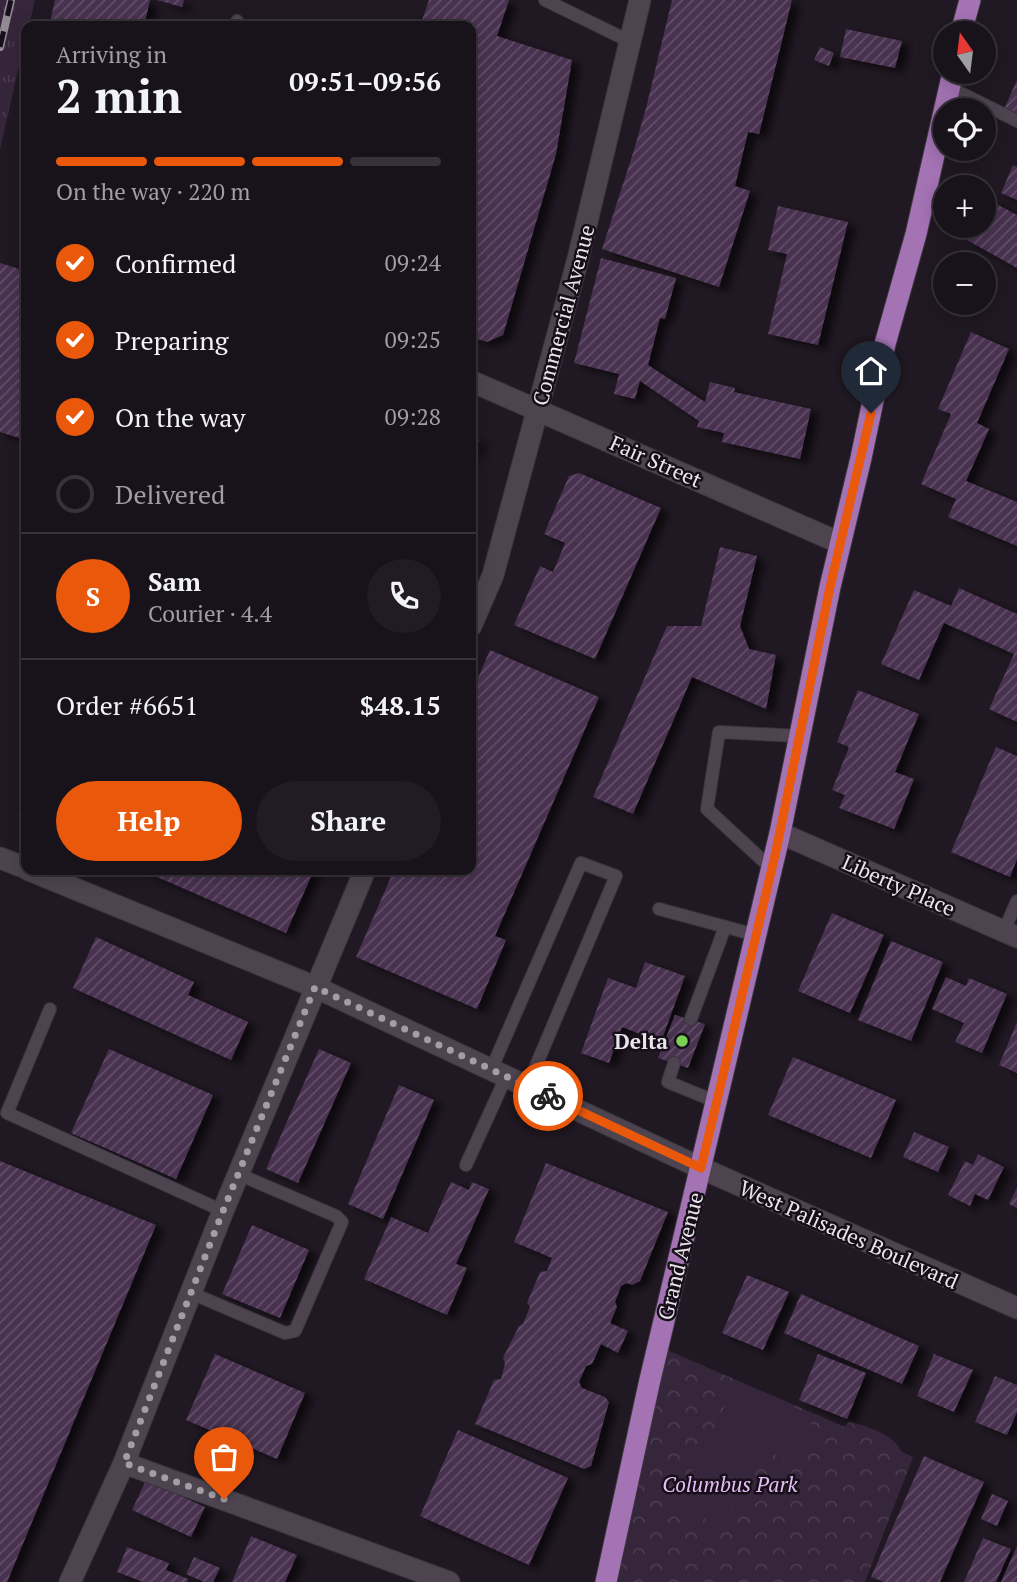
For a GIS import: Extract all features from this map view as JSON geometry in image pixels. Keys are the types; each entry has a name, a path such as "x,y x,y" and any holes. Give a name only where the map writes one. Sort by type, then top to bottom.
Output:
{"main road":[{"path":"964,21 970,0"},
{"name":"Grand Avenue","path":"606,1582 649,1384 772,869 840,543 950,84"}],"street":[{"name":"Commercial Avenue","path":"476,614 493,575 538,409 578,259 640,0"},
{"name":"Fair Street","path":"476,383 840,543"},
{"name":"Liberty Place","path":"780,833 1011,934"},
{"name":"West Palisades Boulevard","path":"0,858 21,866"},
{"name":"West Palisades Boulevard","path":"43,875 315,987 701,1168 1017,1308"},
{"path":"70,1582 124,1463 238,1174 363,875"},
{"path":"124,1463 449,1582"}],"lane":[{"path":"545,0 631,42"},
{"path":"959,84 1017,121"},
{"path":"772,869 707,809 719,732 800,736"},
{"path":"466,1166 499,1073 582,863 616,876 527,1087"},
{"path":"1011,934 1017,901"},
{"path":"659,909 756,935"},
{"path":"691,1019 725,927"},
{"path":"50,1009 7,1113 223,1211"},
{"path":"674,1063 668,1082 717,1102"},
{"path":"191,1293 285,1333 295,1331 342,1222 336,1216 238,1174"}],"green space":[{"path":"0,0 35,0 30,21 21,21 21,58 0,149"},
{"name":"Columbus Park","path":"658,1346 845,1427 849,1421 879,1432 892,1440 901,1451 913,1457 865,1582 606,1582"},
{"path":"735,1382 814,1416 795,1463 756,1447 723,1526 676,1507 710,1428 715,1429"}],"building":[{"path":"55,0 150,0 145,21 50,21"},
{"path":"157,0 184,0 182,7"},
{"path":"429,0 509,0 497,36 572,60 556,154 503,335 487,342 476,339 476,21 422,21"},
{"path":"672,0 792,0 759,134 748,132 735,186 750,191 719,287 602,249 646,108"},
{"path":"846,29 902,41 895,68 840,57"},
{"path":"820,47 834,53 829,66 814,60"},
{"path":"1017,80 1017,115 1004,109"},
{"path":"1013,165 1017,167 1017,200 1001,193"},
{"path":"996,204 1017,215 1017,268 996,256 996,252 988,252 967,240 996,238"},
{"path":"778,206 848,222 818,345 768,334 787,254 768,250"},
{"path":"601,258 676,278 665,319 660,318 648,365 705,402 710,382 735,388 734,392 811,409 800,459 722,442 724,433 697,427 699,421 640,381 635,399 614,394 619,374 574,363"},
{"path":"0,263 21,269 21,438 0,432"},
{"path":"971,332 1009,349 977,423 989,429 966,481 1017,502 1017,546 948,517 956,499 921,484 951,414 938,409"},
{"path":"579,473 661,508 595,659 514,625 540,566 553,572 565,543 544,534 569,476"},
{"path":"720,547 757,556 740,626 749,649 776,655 766,709 692,677 633,814 593,797 667,626 701,626"},
{"path":"959,588 1017,614 1017,722 989,709 1014,654 944,623 919,680 881,664 914,590 951,606"},
{"path":"490,650 599,697 495,936 506,940 477,1009 356,957 392,875 476,875 476,682"},
{"path":"858,690 919,714 895,772 914,779 894,829 839,808 845,795 832,790 849,747 837,742"},
{"path":"996,747 1017,756 1017,859 1010,877 951,852"},
{"path":"153,875 312,875 286,933"},
{"path":"832,913 884,935 850,1013 798,991"},
{"path":"96,937 194,982 188,995 248,1022 231,1060 73,988"},
{"path":"891,941 943,962 911,1041 858,1020"},
{"path":"645,962 685,976 661,1042 622,1027 609,1063 581,1053 608,978 636,988"},
{"path":"946,977 966,986 969,978 1007,994 982,1053 955,1042 964,1023 932,1009"},
{"name":"Delta","path":"675,1015 705,1024 688,1068 658,1058"},
{"path":"1017,1022 1017,1073 999,1065"},
{"path":"109,1049 213,1095 176,1179 71,1133"},
{"path":"319,1049 351,1063 298,1183 266,1169"},
{"path":"793,1057 896,1100 871,1158 768,1115"},
{"path":"399,1085 434,1100 383,1219 348,1204"},
{"path":"914,1132 949,1147 938,1172 903,1157"},
{"path":"978,1154 1004,1167 988,1200 975,1194 970,1206 948,1195 965,1161 973,1165"},
{"path":"0,1161 156,1225 7,1582 0,1582"},
{"path":"546,1163 668,1212 640,1281 621,1286 615,1302 617,1307 610,1323 628,1331 618,1353 601,1344 592,1364 586,1366 579,1382 582,1388 605,1397 609,1402 591,1466 584,1469 475,1424 494,1380 501,1379 505,1363 503,1358 519,1326 523,1324 530,1307 527,1303 540,1272 547,1271 552,1258 514,1242"},
{"path":"451,1182 469,1190 472,1182 489,1189 456,1264 467,1268 447,1315 364,1279 391,1217 428,1233"},
{"path":"1017,1188 1017,1208 1009,1204"},
{"path":"252,1225 309,1250 280,1318 222,1294"},
{"path":"747,1275 789,1292 763,1350 722,1333"},
{"path":"801,1294 919,1346 902,1384 784,1333"},
{"path":"215,1354 305,1393 277,1459 186,1420"},
{"path":"818,1354 866,1373 847,1419 799,1400"},
{"path":"934,1354 973,1370 954,1412 917,1396"},
{"path":"995,1376 1017,1385 1017,1412 1007,1435 975,1422"},
{"path":"458,1430 568,1478 529,1565 420,1516"},
{"path":"924,1456 984,1482 940,1582 884,1582 871,1577"},
{"path":"146,1480 205,1507 191,1537 132,1510"},
{"path":"992,1494 1008,1501 997,1526 981,1519"},
{"path":"251,1536 297,1555 285,1582 232,1582"},
{"path":"983,1538 1011,1549 996,1582 964,1582"},
{"path":"1017,1546 1017,1582 1001,1582"},
{"path":"127,1547 169,1563 166,1570 188,1579 187,1582 143,1582 117,1572"},
{"path":"194,1557 220,1568 213,1582 204,1582 186,1574"}],"railway":[{"path":"0,47 11,0"}],"way so far":[{"path":"224,1499 124,1463 315,987 548,1096"}],"place":[{"name":"Delta","path":"682,1041"}],"route":[{"path":"548,1096 701,1168 776,851 830,587 871,413"}]}
